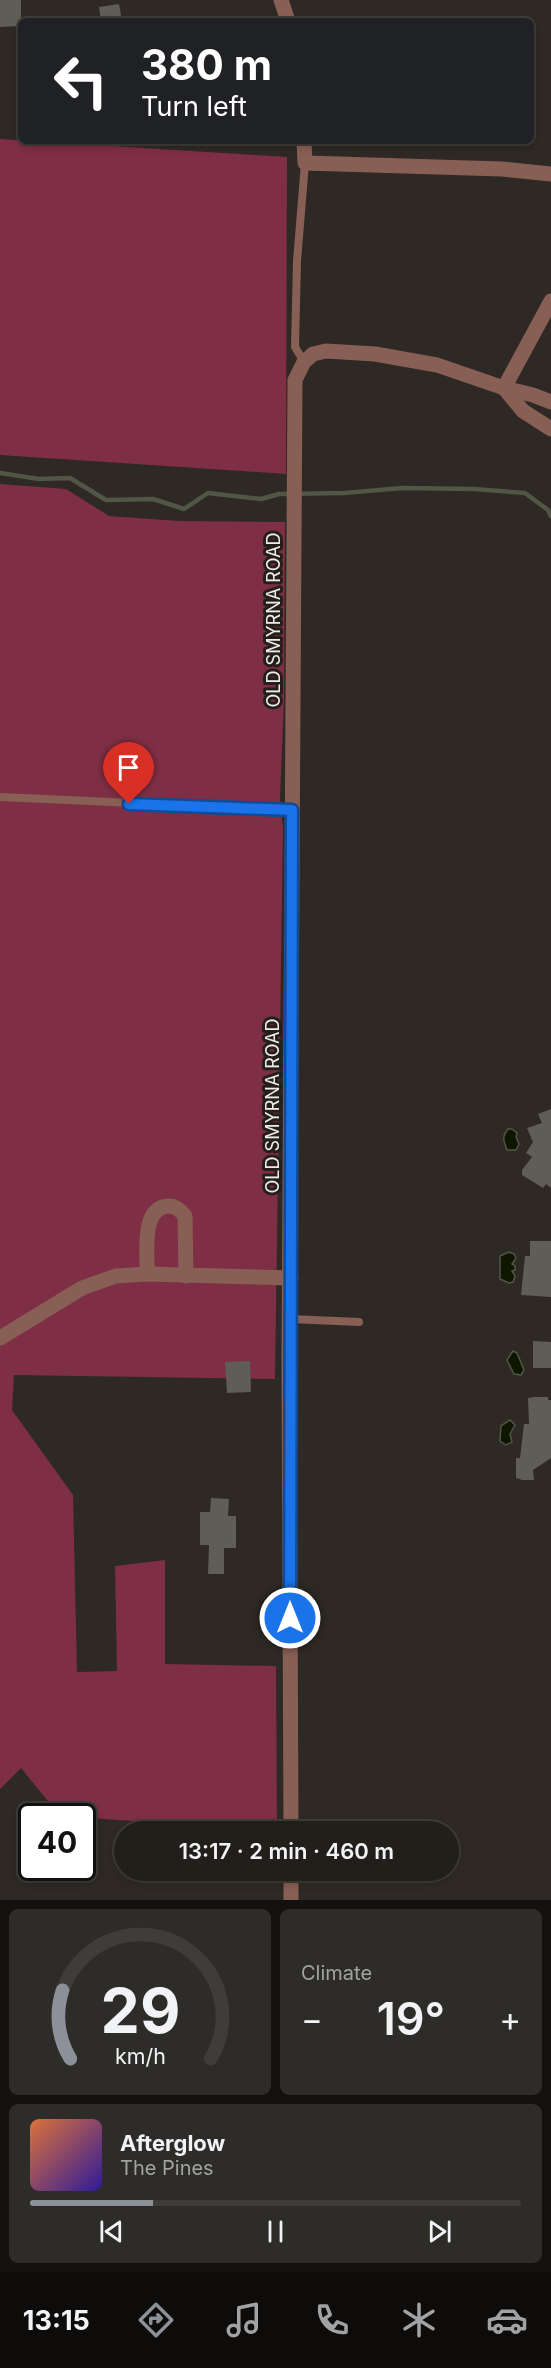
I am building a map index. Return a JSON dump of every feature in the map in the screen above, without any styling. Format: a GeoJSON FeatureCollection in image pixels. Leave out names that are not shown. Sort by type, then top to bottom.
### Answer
{"type":"FeatureCollection","features":[{"type":"Feature","properties":{"kind":"street"},"geometry":{"type":"LineString","coordinates":[[281,0],[287,18]]}},
{"type":"Feature","properties":{"kind":"street"},"geometry":{"type":"LineString","coordinates":[[304,144],[305,164],[502,169],[551,174]]}},
{"type":"Feature","properties":{"kind":"street"},"geometry":{"type":"LineString","coordinates":[[504,388],[551,302]]}},
{"type":"Feature","properties":{"kind":"street"},"geometry":{"type":"LineString","coordinates":[[304,362],[313,354],[326,351],[398,357],[437,365],[551,402]]}},
{"type":"Feature","properties":{"kind":"street","name":"OLD SMYRNA ROAD"},"geometry":{"type":"LineString","coordinates":[[291,1821],[290,1319],[295,380],[304,362]]}},
{"type":"Feature","properties":{"kind":"street"},"geometry":{"type":"LineString","coordinates":[[504,388],[523,411],[551,429]]}},
{"type":"Feature","properties":{"kind":"street"},"geometry":{"type":"LineString","coordinates":[[147,1274],[149,1221],[156,1211],[170,1206],[180,1210],[186,1221],[186,1276]]}},
{"type":"Feature","properties":{"kind":"street"},"geometry":{"type":"LineString","coordinates":[[0,1338],[93,1283],[116,1276],[147,1274],[291,1278]]}},
{"type":"Feature","properties":{"kind":"street"},"geometry":{"type":"LineString","coordinates":[[291,1881],[291,1900]]}},
{"type":"Feature","properties":{"kind":"lane"},"geometry":{"type":"LineString","coordinates":[[304,362],[295,347],[297,261],[305,164]]}},
{"type":"Feature","properties":{"kind":"lane"},"geometry":{"type":"LineString","coordinates":[[0,797],[292,810]]}},
{"type":"Feature","properties":{"kind":"lane"},"geometry":{"type":"LineString","coordinates":[[290,1319],[360,1322]]}},
{"type":"Feature","properties":{"kind":"shaded area"},"geometry":{"type":"Polygon","coordinates":[[[0,139],[18,140],[18,144],[80,144],[287,157],[286,474],[0,455],[0,139]]]}},
{"type":"Feature","properties":{"kind":"shaded area"},"geometry":{"type":"Polygon","coordinates":[[[0,484],[66,489],[109,516],[179,521],[285,522],[275,1379],[14,1375],[12,1410],[73,1495],[77,1672],[117,1671],[115,1566],[165,1560],[165,1664],[276,1666],[277,1821],[132,1821],[96,1818],[96,1803],[49,1803],[21,1768],[0,1789],[0,484]]]}},
{"type":"Feature","properties":{"kind":"shaded area"},"geometry":{"type":"Polygon","coordinates":[[[508,1129],[517,1133],[519,1144],[516,1150],[507,1150],[504,1137],[508,1129]]]}},
{"type":"Feature","properties":{"kind":"shaded area"},"geometry":{"type":"Polygon","coordinates":[[[509,1252],[516,1258],[512,1264],[515,1266],[515,1270],[512,1271],[515,1276],[513,1282],[509,1283],[500,1279],[500,1256],[509,1252]]]}},
{"type":"Feature","properties":{"kind":"shaded area"},"geometry":{"type":"Polygon","coordinates":[[[513,1351],[517,1353],[524,1370],[521,1375],[514,1374],[507,1360],[513,1351]]]}},
{"type":"Feature","properties":{"kind":"shaded area"},"geometry":{"type":"Polygon","coordinates":[[[510,1420],[515,1425],[510,1434],[512,1442],[506,1445],[500,1441],[501,1426],[510,1420]]]}},
{"type":"Feature","properties":{"kind":"building"},"geometry":{"type":"Polygon","coordinates":[[[0,0],[21,0],[21,18],[18,18],[18,26],[0,27],[0,0]]]}},
{"type":"Feature","properties":{"kind":"building"},"geometry":{"type":"Polygon","coordinates":[[[119,4],[121,18],[101,18],[99,7],[119,4]]]}},
{"type":"Feature","properties":{"kind":"building"},"geometry":{"type":"Polygon","coordinates":[[[551,1109],[551,1188],[546,1184],[543,1188],[522,1175],[522,1170],[532,1157],[526,1153],[533,1142],[527,1128],[542,1123],[538,1114],[551,1109]]]}},
{"type":"Feature","properties":{"kind":"building"},"geometry":{"type":"Polygon","coordinates":[[[530,1241],[551,1241],[551,1297],[521,1295],[525,1256],[530,1256],[530,1241]]]}},
{"type":"Feature","properties":{"kind":"building"},"geometry":{"type":"Polygon","coordinates":[[[533,1341],[551,1342],[551,1368],[533,1368],[533,1341]]]}},
{"type":"Feature","properties":{"kind":"building"},"geometry":{"type":"Polygon","coordinates":[[[250,1361],[251,1392],[227,1393],[225,1362],[250,1361]]]}},
{"type":"Feature","properties":{"kind":"building"},"geometry":{"type":"Polygon","coordinates":[[[548,1397],[548,1400],[551,1400],[551,1458],[533,1470],[534,1480],[522,1480],[516,1478],[516,1458],[520,1458],[524,1424],[529,1424],[528,1398],[548,1397]]]}},
{"type":"Feature","properties":{"kind":"building"},"geometry":{"type":"Polygon","coordinates":[[[211,1498],[229,1499],[228,1516],[236,1516],[236,1548],[224,1548],[224,1574],[208,1574],[209,1545],[200,1545],[200,1512],[210,1512],[211,1498]]]}},
{"type":"Feature","properties":{"kind":"waterway"},"geometry":{"type":"LineString","coordinates":[[0,473],[39,479],[70,478],[106,500],[153,499],[184,509],[208,493],[261,499],[279,494],[345,493],[402,488],[474,489],[525,493],[548,510],[551,516]]}},
{"type":"Feature","properties":{"kind":"route"},"geometry":{"type":"LineString","coordinates":[[129,804],[292,810],[290,1618]]}}]}
